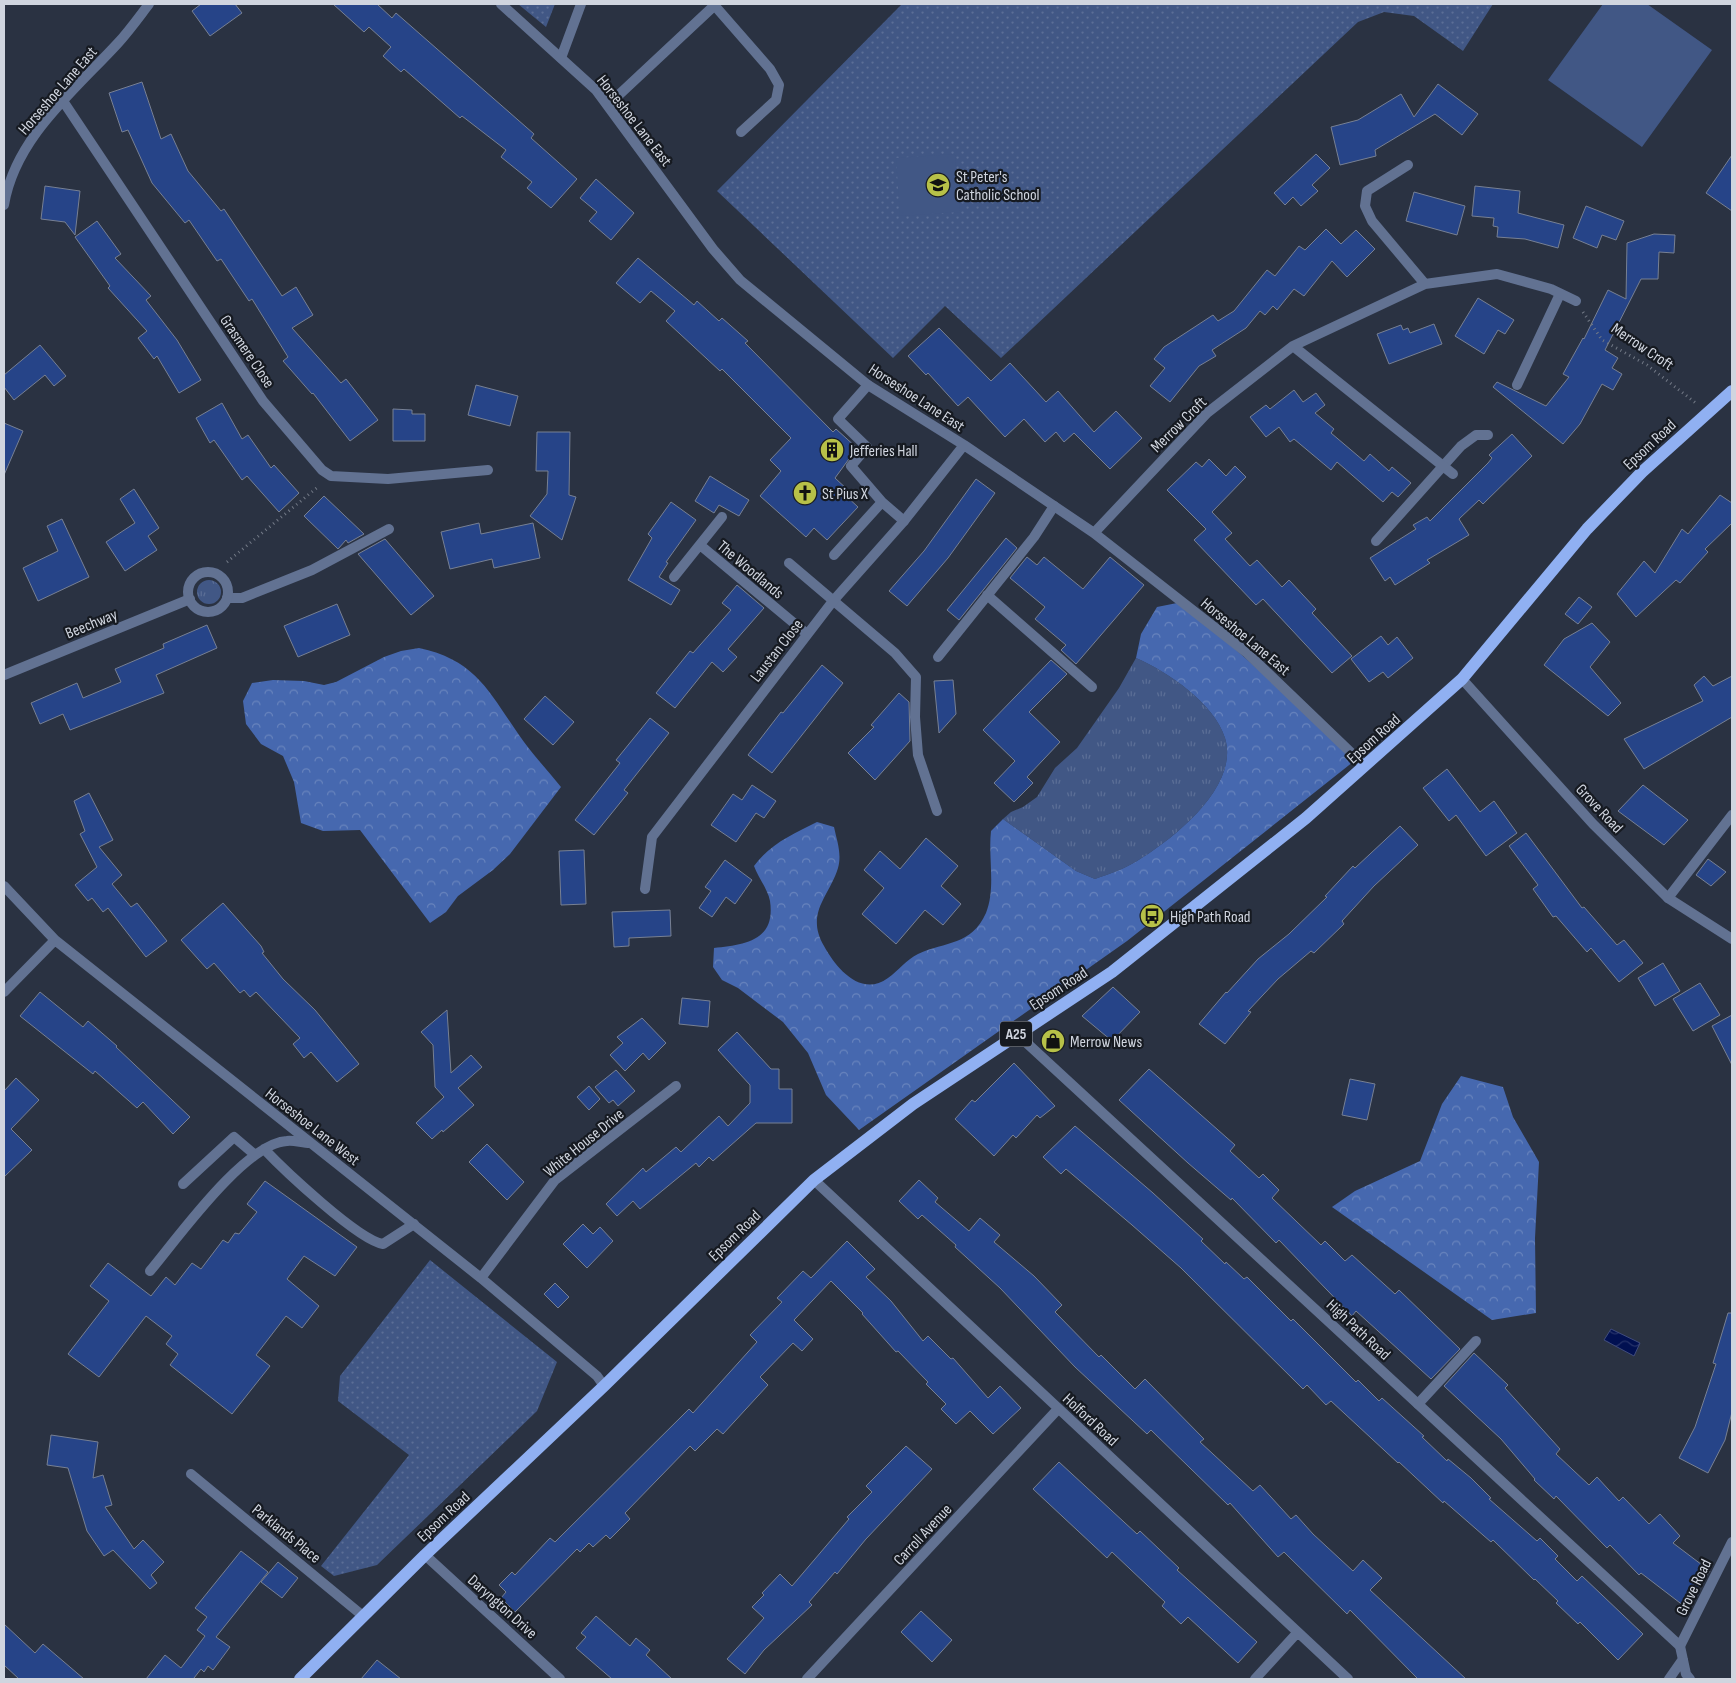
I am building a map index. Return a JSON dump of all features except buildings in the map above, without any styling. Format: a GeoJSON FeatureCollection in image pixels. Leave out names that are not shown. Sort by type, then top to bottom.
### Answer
{"type":"FeatureCollection","features":[{"type":"Feature","properties":{"kind":"main road","name":"Epsom Road"},"geometry":{"type":"LineString","coordinates":[[300,1679],[425,1555],[604,1386],[814,1180],[913,1104],[1112,972],[1306,818],[1462,679],[1587,529],[1642,472],[1706,413],[1732,392]]}},
{"type":"Feature","properties":{"kind":"street","name":"Horseshoe Lane East"},"geometry":{"type":"LineString","coordinates":[[4,205],[16,166],[34,136],[119,41],[139,8],[149,4]]}},
{"type":"Feature","properties":{"kind":"street","name":"Horseshoe Lane East"},"geometry":{"type":"LineString","coordinates":[[502,4],[596,90],[713,249],[740,280],[868,385],[964,445],[1094,533],[1246,652],[1365,766]]}},
{"type":"Feature","properties":{"kind":"street"},"geometry":{"type":"LineString","coordinates":[[561,58],[581,4]]}},
{"type":"Feature","properties":{"kind":"street"},"geometry":{"type":"LineString","coordinates":[[608,105],[715,5],[770,69],[779,85],[776,100],[740,132]]}},
{"type":"Feature","properties":{"kind":"street","name":"Grasmere Close"},"geometry":{"type":"LineString","coordinates":[[64,101],[263,401],[322,470],[332,476]]}},
{"type":"Feature","properties":{"kind":"street"},"geometry":{"type":"LineString","coordinates":[[1408,165],[1366,191],[1365,206],[1372,221],[1425,284]]}},
{"type":"Feature","properties":{"kind":"street","name":"Merrow Croft"},"geometry":{"type":"LineString","coordinates":[[1094,533],[1208,413],[1293,346],[1425,284],[1497,274],[1576,301]]}},
{"type":"Feature","properties":{"kind":"street"},"geometry":{"type":"LineString","coordinates":[[1517,386],[1560,294]]}},
{"type":"Feature","properties":{"kind":"street"},"geometry":{"type":"LineString","coordinates":[[1293,346],[1453,474]]}},
{"type":"Feature","properties":{"kind":"street"},"geometry":{"type":"LineString","coordinates":[[868,385],[838,419],[866,447],[851,466],[882,502],[904,521]]}},
{"type":"Feature","properties":{"kind":"street"},"geometry":{"type":"LineString","coordinates":[[1376,541],[1442,465],[1476,435],[1488,435]]}},
{"type":"Feature","properties":{"kind":"street","name":"Laustan Close"},"geometry":{"type":"LineString","coordinates":[[645,889],[652,837],[833,601],[904,521],[964,445]]}},
{"type":"Feature","properties":{"kind":"street"},"geometry":{"type":"LineString","coordinates":[[332,476],[388,479],[488,470]]}},
{"type":"Feature","properties":{"kind":"street"},"geometry":{"type":"LineString","coordinates":[[834,555],[882,502]]}},
{"type":"Feature","properties":{"kind":"street"},"geometry":{"type":"LineString","coordinates":[[938,657],[1034,537],[1054,506]]}},
{"type":"Feature","properties":{"kind":"street","name":"The Woodlands"},"geometry":{"type":"LineString","coordinates":[[674,577],[722,517]]}},
{"type":"Feature","properties":{"kind":"street"},"geometry":{"type":"LineString","coordinates":[[227,598],[242,598],[312,570],[389,529]]}},
{"type":"Feature","properties":{"kind":"street","name":"The Woodlands"},"geometry":{"type":"LineString","coordinates":[[700,545],[807,634]]}},
{"type":"Feature","properties":{"kind":"street"},"geometry":{"type":"LineString","coordinates":[[790,563],[895,653],[916,677],[915,717],[918,755],[938,812]]}},
{"type":"Feature","properties":{"kind":"street"},"geometry":{"type":"LineString","coordinates":[[206,572],[218,575],[224,580],[228,591],[227,598],[220,607],[210,612],[200,610],[190,599],[188,591],[192,580],[206,572]]}},
{"type":"Feature","properties":{"kind":"street"},"geometry":{"type":"LineString","coordinates":[[988,595],[1092,687]]}},
{"type":"Feature","properties":{"kind":"street","name":"Beechway"},"geometry":{"type":"LineString","coordinates":[[4,675],[190,599]]}},
{"type":"Feature","properties":{"kind":"street","name":"Grove Road"},"geometry":{"type":"LineString","coordinates":[[1462,679],[1594,824],[1668,898],[1732,939]]}},
{"type":"Feature","properties":{"kind":"street"},"geometry":{"type":"LineString","coordinates":[[1668,898],[1732,815]]}},
{"type":"Feature","properties":{"kind":"street","name":"Horseshoe Lane West"},"geometry":{"type":"LineString","coordinates":[[4,886],[54,940],[481,1278],[597,1376],[604,1386]]}},
{"type":"Feature","properties":{"kind":"street"},"geometry":{"type":"LineString","coordinates":[[4,992],[54,940]]}},
{"type":"Feature","properties":{"kind":"street","name":"High Path Road"},"geometry":{"type":"LineString","coordinates":[[1017,1034],[1680,1646]]}},
{"type":"Feature","properties":{"kind":"street","name":"White House Drive"},"geometry":{"type":"LineString","coordinates":[[481,1278],[555,1180],[676,1086]]}},
{"type":"Feature","properties":{"kind":"street"},"geometry":{"type":"LineString","coordinates":[[183,1184],[234,1136],[254,1154]]}},
{"type":"Feature","properties":{"kind":"street"},"geometry":{"type":"LineString","coordinates":[[150,1271],[209,1200],[254,1154],[286,1141],[310,1143]]}},
{"type":"Feature","properties":{"kind":"street"},"geometry":{"type":"LineString","coordinates":[[264,1149],[336,1213],[372,1241],[383,1244],[388,1242],[414,1224]]}},
{"type":"Feature","properties":{"kind":"street","name":"Holford Road"},"geometry":{"type":"LineString","coordinates":[[814,1180],[1348,1679]]}},
{"type":"Feature","properties":{"kind":"street"},"geometry":{"type":"LineString","coordinates":[[1418,1404],[1476,1341]]}},
{"type":"Feature","properties":{"kind":"street","name":"Carroll Avenue"},"geometry":{"type":"LineString","coordinates":[[807,1679],[1058,1409]]}},
{"type":"Feature","properties":{"kind":"street","name":"Parklands Place"},"geometry":{"type":"LineString","coordinates":[[191,1474],[363,1616]]}},
{"type":"Feature","properties":{"kind":"street","name":"Grove Road"},"geometry":{"type":"LineString","coordinates":[[1680,1646],[1732,1542]]}},
{"type":"Feature","properties":{"kind":"street","name":"Daryngton Drive"},"geometry":{"type":"LineString","coordinates":[[425,1555],[560,1679]]}},
{"type":"Feature","properties":{"kind":"street"},"geometry":{"type":"LineString","coordinates":[[1255,1679],[1297,1633]]}},
{"type":"Feature","properties":{"kind":"street"},"geometry":{"type":"LineString","coordinates":[[1680,1646],[1686,1674],[1690,1679]]}},
{"type":"Feature","properties":{"kind":"street"},"geometry":{"type":"LineString","coordinates":[[1669,1679],[1683,1659]]}},
{"type":"Feature","properties":{"kind":"path","name":"Merrow Croft"},"geometry":{"type":"LineString","coordinates":[[1576,301],[1602,340],[1647,365],[1706,413]]}},
{"type":"Feature","properties":{"kind":"path"},"geometry":{"type":"LineString","coordinates":[[227,562],[332,476]]}},
{"type":"Feature","properties":{"kind":"green space"},"geometry":{"type":"Polygon","coordinates":[[[518,4],[555,4],[546,27],[518,4]]]}},
{"type":"Feature","properties":{"kind":"green space","name":"St Peter's Catholic School"},"geometry":{"type":"Polygon","coordinates":[[[902,4],[1493,4],[1463,51],[1414,16],[1384,12],[1358,22],[1001,358],[945,306],[893,358],[717,191],[902,4]]]}},
{"type":"Feature","properties":{"kind":"green space"},"geometry":{"type":"Polygon","coordinates":[[[1603,4],[1647,4],[1712,50],[1642,147],[1548,80],[1603,4]]]}},
{"type":"Feature","properties":{"kind":"green space"},"geometry":{"type":"Polygon","coordinates":[[[955,154],[960,212],[900,216],[896,158],[955,154]]]}},
{"type":"Feature","properties":{"kind":"green space"},"geometry":{"type":"Polygon","coordinates":[[[209,580],[218,583],[221,592],[218,601],[209,604],[200,601],[197,592],[200,583],[209,580]]]}},
{"type":"Feature","properties":{"kind":"green space"},"geometry":{"type":"Polygon","coordinates":[[[1182,602],[1358,758],[1127,941],[859,1130],[826,1095],[808,1053],[783,1022],[738,988],[722,980],[713,967],[714,948],[736,945],[756,938],[763,933],[768,925],[771,914],[770,901],[754,866],[760,858],[775,846],[791,835],[817,822],[834,827],[839,848],[839,863],[820,906],[817,924],[819,934],[829,955],[842,971],[850,978],[868,985],[888,978],[918,954],[965,937],[980,924],[986,913],[991,894],[991,831],[1003,819],[1076,871],[1095,879],[1137,861],[1168,839],[1200,810],[1213,793],[1223,775],[1227,756],[1225,738],[1219,725],[1200,701],[1162,671],[1136,658],[1141,634],[1157,607],[1182,602]]]}},
{"type":"Feature","properties":{"kind":"green space"},"geometry":{"type":"Polygon","coordinates":[[[419,648],[440,654],[457,662],[482,683],[528,748],[561,787],[510,854],[493,870],[458,896],[446,912],[430,923],[360,830],[323,831],[301,823],[294,782],[283,756],[261,744],[246,724],[243,701],[252,683],[273,680],[304,681],[324,685],[336,682],[384,657],[401,651],[419,648]]]}},
{"type":"Feature","properties":{"kind":"green space"},"geometry":{"type":"Polygon","coordinates":[[[1136,658],[1162,671],[1200,701],[1219,725],[1225,738],[1227,756],[1223,775],[1213,793],[1185,825],[1137,861],[1095,879],[1076,871],[1003,819],[1011,812],[1023,807],[1037,797],[1055,768],[1077,748],[1119,688],[1136,658]]]}},
{"type":"Feature","properties":{"kind":"green space"},"geometry":{"type":"Polygon","coordinates":[[[1461,1076],[1503,1087],[1513,1117],[1539,1162],[1535,1238],[1536,1313],[1492,1320],[1332,1207],[1355,1191],[1420,1161],[1442,1104],[1461,1076]]]}},
{"type":"Feature","properties":{"kind":"green space"},"geometry":{"type":"Polygon","coordinates":[[[430,1260],[557,1362],[537,1411],[377,1565],[334,1576],[321,1566],[409,1455],[338,1401],[340,1376],[430,1260]]]}},
{"type":"Feature","properties":{"kind":"water"},"geometry":{"type":"Polygon","coordinates":[[[1611,1329],[1640,1343],[1634,1356],[1604,1340],[1611,1329]]]}},
{"type":"Feature","properties":{"kind":"place","name":"St Peter's Catholic School"},"geometry":{"type":"Point","coordinates":[938,185]}},
{"type":"Feature","properties":{"kind":"place","name":"Jefferies Hall"},"geometry":{"type":"Point","coordinates":[832,450]}},
{"type":"Feature","properties":{"kind":"place","name":"St Pius X"},"geometry":{"type":"Point","coordinates":[805,493]}},
{"type":"Feature","properties":{"kind":"place","name":"High Path Road"},"geometry":{"type":"Point","coordinates":[1152,916]}},
{"type":"Feature","properties":{"kind":"place","name":"Merrow News"},"geometry":{"type":"Point","coordinates":[1053,1041]}}]}
